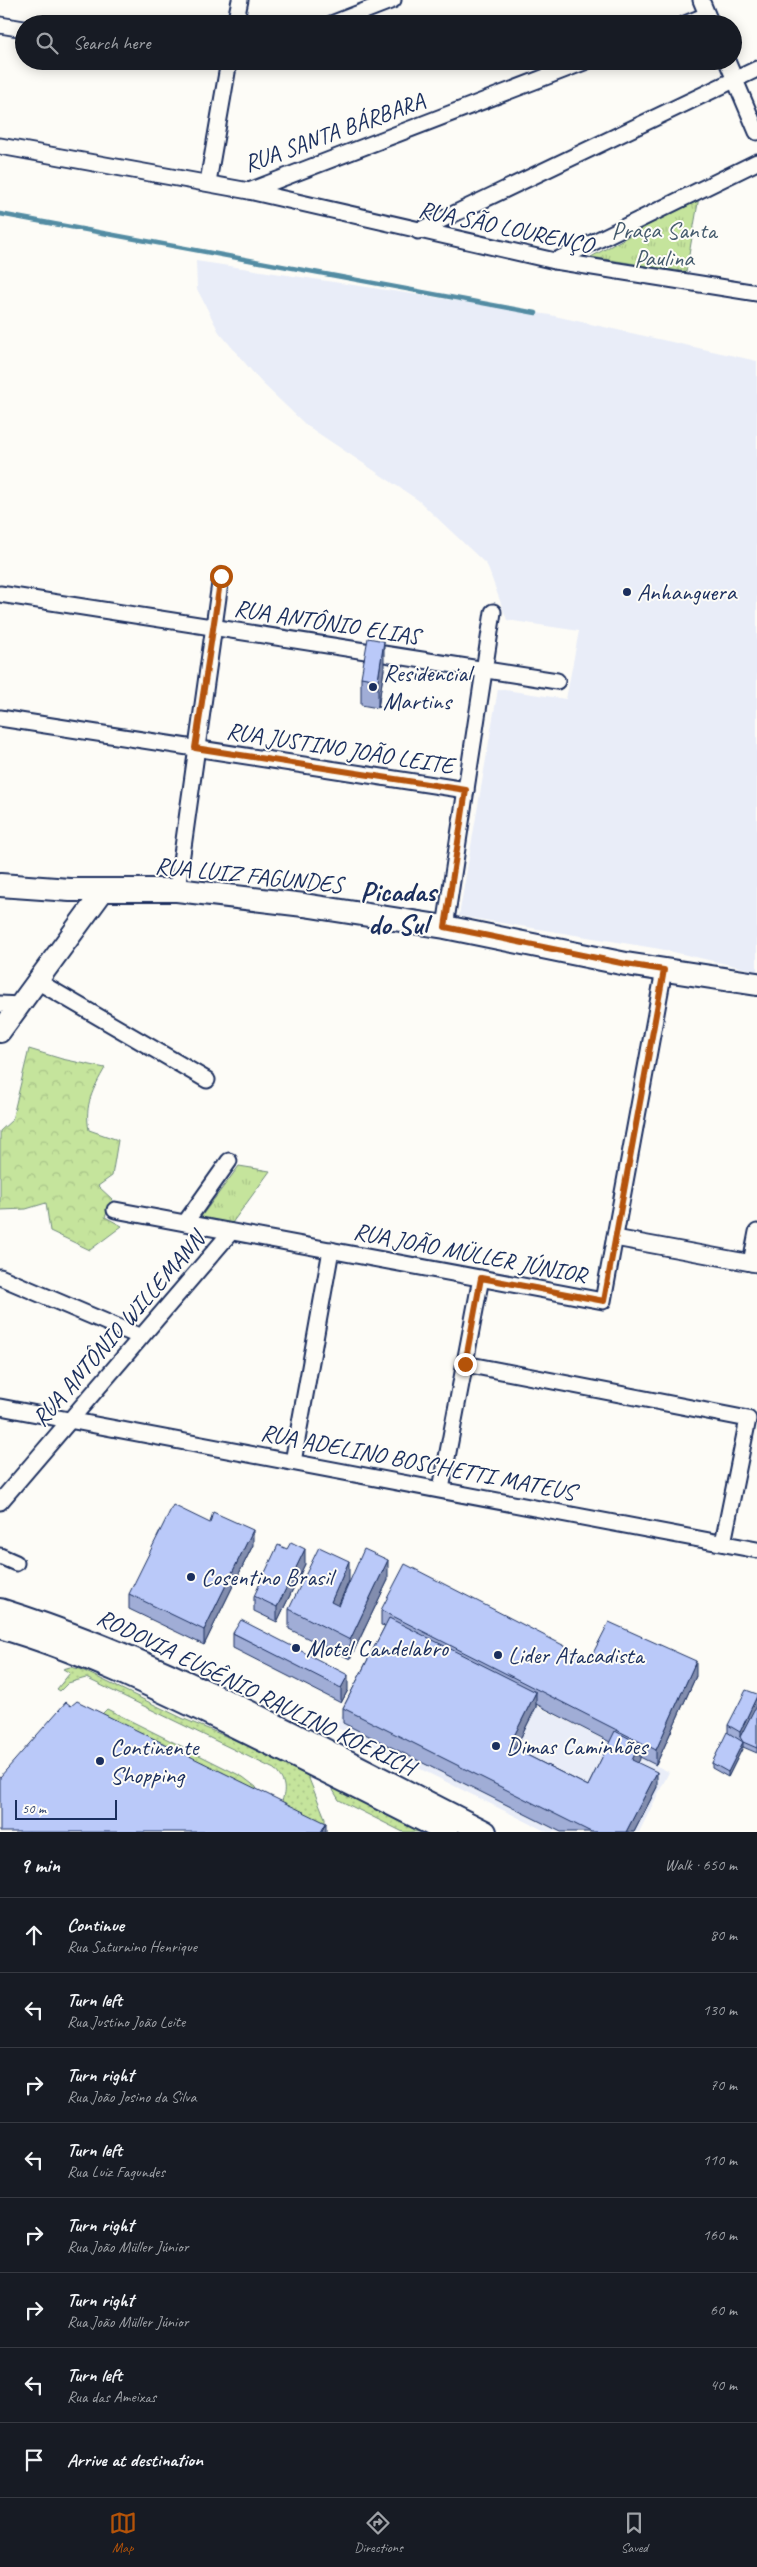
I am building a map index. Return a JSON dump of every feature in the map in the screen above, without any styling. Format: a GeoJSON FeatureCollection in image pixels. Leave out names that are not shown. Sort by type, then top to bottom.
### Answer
{"type":"FeatureCollection","features":[{"type":"Feature","properties":{"kind":"main road","name":"RUA LUIZ FAGUNDES"},"geometry":{"type":"LineString","coordinates":[[0,885],[104,890],[177,890],[304,905],[445,927],[617,962],[757,984]]}},
{"type":"Feature","properties":{"kind":"main road","name":"RODOVIA EUGÊNIO RAULINO KOERICH"},"geometry":{"type":"LineString","coordinates":[[0,1610],[82,1637],[140,1661],[278,1727],[485,1832]]}},
{"type":"Feature","properties":{"kind":"main road","name":"RODOVIA EUGÊNIO RAULINO KOERICH"},"geometry":{"type":"LineString","coordinates":[[0,1627],[76,1653],[125,1674],[447,1832]]}},
{"type":"Feature","properties":{"kind":"street"},"geometry":{"type":"LineString","coordinates":[[237,15],[240,0]]}},
{"type":"Feature","properties":{"kind":"street"},"geometry":{"type":"LineString","coordinates":[[354,15],[393,0]]}},
{"type":"Feature","properties":{"kind":"street"},"geometry":{"type":"LineString","coordinates":[[700,0],[707,15]]}},
{"type":"Feature","properties":{"kind":"street"},"geometry":{"type":"LineString","coordinates":[[0,25],[15,28]]}},
{"type":"Feature","properties":{"kind":"street"},"geometry":{"type":"LineString","coordinates":[[418,231],[757,69]]}},
{"type":"Feature","properties":{"kind":"street"},"geometry":{"type":"LineString","coordinates":[[208,182],[225,70]]}},
{"type":"Feature","properties":{"kind":"street","name":"RUA SANTA BÁRBARA"},"geometry":{"type":"LineString","coordinates":[[0,146],[208,182],[249,191],[564,70]]}},
{"type":"Feature","properties":{"kind":"street"},"geometry":{"type":"LineString","coordinates":[[730,70],[757,132]]}},
{"type":"Feature","properties":{"kind":"street"},"geometry":{"type":"LineString","coordinates":[[555,261],[757,162]]}},
{"type":"Feature","properties":{"kind":"street","name":"RUA SÃO LOURENÇO"},"geometry":{"type":"LineString","coordinates":[[249,191],[555,261],[757,293]]}},
{"type":"Feature","properties":{"kind":"street"},"geometry":{"type":"LineString","coordinates":[[177,890],[195,748],[221,576]]}},
{"type":"Feature","properties":{"kind":"street","name":"RUA ANTÔNIO ELIAS"},"geometry":{"type":"LineString","coordinates":[[0,594],[557,681]]}},
{"type":"Feature","properties":{"kind":"street"},"geometry":{"type":"LineString","coordinates":[[445,927],[493,612]]}},
{"type":"Feature","properties":{"kind":"street","name":"RUA JUSTINO JOÃO LEITE"},"geometry":{"type":"LineString","coordinates":[[0,718],[466,790]]}},
{"type":"Feature","properties":{"kind":"street"},"geometry":{"type":"LineString","coordinates":[[0,1032],[10,1004],[37,981],[104,890]]}},
{"type":"Feature","properties":{"kind":"street","name":"RUA JOÃO MÜLLER JÚNIOR"},"geometry":{"type":"LineString","coordinates":[[115,1210],[604,1301],[664,970]]}},
{"type":"Feature","properties":{"kind":"street"},"geometry":{"type":"LineString","coordinates":[[37,981],[207,1080]]}},
{"type":"Feature","properties":{"kind":"street"},"geometry":{"type":"LineString","coordinates":[[186,1223],[229,1160]]}},
{"type":"Feature","properties":{"kind":"street","name":"RUA ANTÔNIO WILLEMANN"},"geometry":{"type":"LineString","coordinates":[[0,1502],[231,1232]]}},
{"type":"Feature","properties":{"kind":"street"},"geometry":{"type":"LineString","coordinates":[[615,1238],[754,1264],[757,1232]]}},
{"type":"Feature","properties":{"kind":"street"},"geometry":{"type":"LineString","coordinates":[[293,1462],[330,1250]]}},
{"type":"Feature","properties":{"kind":"street"},"geometry":{"type":"LineString","coordinates":[[0,1277],[141,1337]]}},
{"type":"Feature","properties":{"kind":"street"},"geometry":{"type":"LineString","coordinates":[[441,1489],[481,1278]]}},
{"type":"Feature","properties":{"kind":"street"},"geometry":{"type":"LineString","coordinates":[[465,1364],[748,1419],[723,1543]]}},
{"type":"Feature","properties":{"kind":"street","name":"RUA ADELINO BOSCHETTI MATEUS"},"geometry":{"type":"LineString","coordinates":[[0,1407],[757,1550]]}},
{"type":"Feature","properties":{"kind":"street"},"geometry":{"type":"LineString","coordinates":[[0,1556],[16,1563]]}},
{"type":"Feature","properties":{"kind":"shaded area","name":"Anhanguera"},"geometry":{"type":"Polygon","coordinates":[[[196,261],[550,315],[757,361],[757,971],[660,949],[459,916],[498,689],[566,699],[579,631],[507,620],[487,565],[418,500],[306,425],[261,382],[219,332],[197,289],[196,261]]]}},
{"type":"Feature","properties":{"kind":"shaded area","name":"Dimas Caminhões"},"geometry":{"type":"Polygon","coordinates":[[[384,1630],[669,1772],[639,1832],[547,1832],[336,1727],[384,1630]]]}},
{"type":"Feature","properties":{"kind":"green space","name":"Praça Santa Paulina"},"geometry":{"type":"Polygon","coordinates":[[[699,197],[686,272],[591,257],[699,197]]]}},
{"type":"Feature","properties":{"kind":"green space"},"geometry":{"type":"Polygon","coordinates":[[[29,1049],[62,1059],[105,1068],[91,1098],[88,1121],[89,1130],[118,1140],[112,1176],[98,1186],[113,1200],[105,1217],[122,1226],[90,1250],[50,1231],[46,1203],[26,1209],[0,1210],[0,1131],[12,1120],[29,1049]]]}},
{"type":"Feature","properties":{"kind":"green space"},"geometry":{"type":"Polygon","coordinates":[[[239,1166],[270,1171],[232,1223],[200,1218],[239,1166]]]}},
{"type":"Feature","properties":{"kind":"green space"},"geometry":{"type":"Polygon","coordinates":[[[70,1667],[80,1669],[184,1719],[305,1769],[325,1818],[325,1825],[281,1804],[284,1785],[281,1777],[274,1769],[86,1678],[68,1683],[60,1691],[57,1689],[70,1673],[63,1669],[70,1667]]]}},
{"type":"Feature","properties":{"kind":"green space"},"geometry":{"type":"Polygon","coordinates":[[[107,1709],[243,1777],[256,1787],[258,1794],[99,1717],[107,1709]]]}},
{"type":"Feature","properties":{"kind":"green space"},"geometry":{"type":"Polygon","coordinates":[[[335,1786],[432,1832],[403,1832],[339,1800],[333,1790],[335,1786]]]}},
{"type":"Feature","properties":{"kind":"building"},"geometry":{"type":"Polygon","coordinates":[[[368,638],[384,641],[378,680],[361,677],[368,638]]]}},
{"type":"Feature","properties":{"kind":"building","name":"Cosentino Brasil"},"geometry":{"type":"Polygon","coordinates":[[[173,1505],[210,1523],[213,1512],[253,1530],[204,1630],[129,1594],[173,1505]]]}},
{"type":"Feature","properties":{"kind":"building"},"geometry":{"type":"Polygon","coordinates":[[[291,1542],[305,1549],[277,1607],[254,1596],[278,1545],[287,1549],[291,1542]]]}},
{"type":"Feature","properties":{"kind":"building"},"geometry":{"type":"Polygon","coordinates":[[[319,1547],[349,1561],[331,1602],[339,1606],[364,1549],[388,1560],[350,1640],[289,1609],[319,1547]]]}},
{"type":"Feature","properties":{"kind":"building","name":"Lider Atacadista"},"geometry":{"type":"Polygon","coordinates":[[[405,1564],[590,1659],[609,1622],[696,1661],[656,1750],[381,1610],[405,1564]]]}},
{"type":"Feature","properties":{"kind":"building","name":"Dimas Caminhões"},"geometry":{"type":"Polygon","coordinates":[[[389,1618],[536,1692],[509,1746],[588,1786],[615,1731],[640,1744],[632,1760],[657,1772],[626,1832],[591,1832],[343,1708],[389,1618]]]}},
{"type":"Feature","properties":{"kind":"building"},"geometry":{"type":"Polygon","coordinates":[[[241,1620],[348,1675],[341,1688],[233,1633],[241,1620]]]}},
{"type":"Feature","properties":{"kind":"building"},"geometry":{"type":"Polygon","coordinates":[[[746,1690],[757,1694],[757,1696],[740,1732],[728,1725],[746,1690]]]}},
{"type":"Feature","properties":{"kind":"building","name":"Continente Shopping"},"geometry":{"type":"Polygon","coordinates":[[[77,1701],[326,1823],[321,1832],[0,1832],[0,1777],[66,1702],[71,1706],[77,1701]]]}},
{"type":"Feature","properties":{"kind":"building"},"geometry":{"type":"Polygon","coordinates":[[[757,1704],[757,1748],[743,1742],[740,1737],[757,1704]]]}},
{"type":"Feature","properties":{"kind":"building"},"geometry":{"type":"Polygon","coordinates":[[[727,1732],[743,1742],[728,1772],[712,1763],[727,1732]]]}},
{"type":"Feature","properties":{"kind":"waterway"},"geometry":{"type":"LineString","coordinates":[[0,214],[536,313]]}},
{"type":"Feature","properties":{"kind":"place","name":"Anhanguera"},"geometry":{"type":"Point","coordinates":[627,592]}},
{"type":"Feature","properties":{"kind":"place","name":"Residencial Martins"},"geometry":{"type":"Point","coordinates":[373,687]}},
{"type":"Feature","properties":{"kind":"place","name":"Cosentino Brasil"},"geometry":{"type":"Point","coordinates":[191,1577]}},
{"type":"Feature","properties":{"kind":"place","name":"Motel Candelabro"},"geometry":{"type":"Point","coordinates":[296,1648]}},
{"type":"Feature","properties":{"kind":"place","name":"Lider Atacadista"},"geometry":{"type":"Point","coordinates":[498,1655]}},
{"type":"Feature","properties":{"kind":"place","name":"Dimas Caminhões"},"geometry":{"type":"Point","coordinates":[496,1746]}},
{"type":"Feature","properties":{"kind":"place","name":"Continente Shopping"},"geometry":{"type":"Point","coordinates":[100,1761]}},
{"type":"Feature","properties":{"kind":"district","name":"Picadas do Sul"},"geometry":{"type":"Point","coordinates":[398,908]}},
{"type":"Feature","properties":{"kind":"route"},"geometry":{"type":"LineString","coordinates":[[221,576],[195,748],[466,790],[445,927],[664,970],[604,1301],[481,1278],[465,1364]]}}]}
